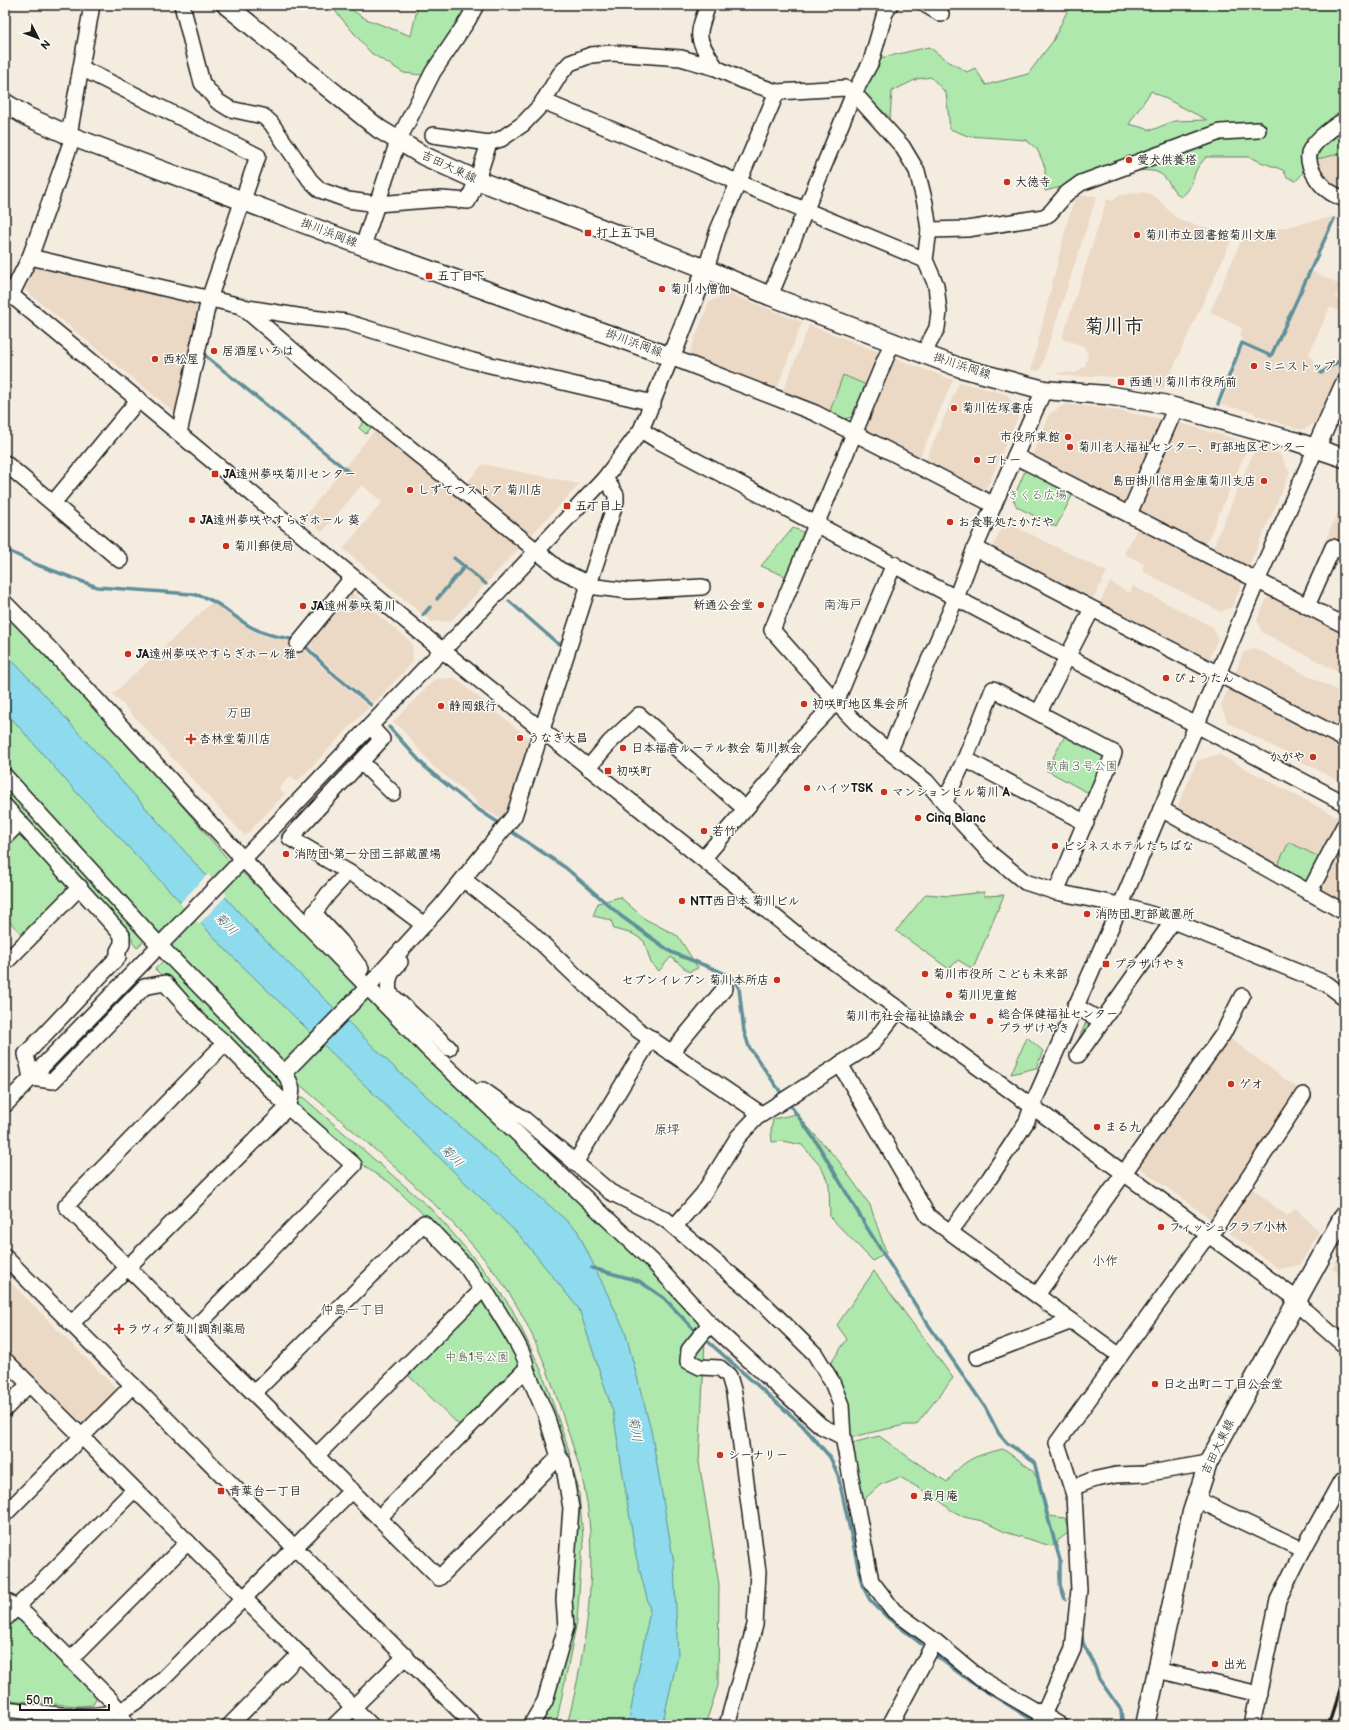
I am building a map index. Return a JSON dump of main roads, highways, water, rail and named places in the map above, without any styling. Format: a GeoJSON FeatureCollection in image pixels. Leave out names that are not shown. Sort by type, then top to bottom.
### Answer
{"type":"FeatureCollection","features":[{"type":"Feature","properties":{"kind":"main road","name":"吉田大東線"},"geometry":{"type":"LineString","coordinates":[[226,5],[357,112],[398,141],[431,159],[477,180],[706,269]]}},
{"type":"Feature","properties":{"kind":"main road","name":"掛川浜岡線"},"geometry":{"type":"LineString","coordinates":[[5,102],[28,117],[71,136],[363,246],[671,357],[706,269],[770,296],[961,368],[1044,390],[1106,395],[1164,404],[1316,448]]}},
{"type":"Feature","properties":{"kind":"main road"},"geometry":{"type":"LineString","coordinates":[[1344,384],[1316,448],[1344,458]]}},
{"type":"Feature","properties":{"kind":"main road","name":"吉田大東線"},"geometry":{"type":"LineString","coordinates":[[1145,1725],[1192,1512],[1208,1463],[1344,1215]]}},
{"type":"Feature","properties":{"kind":"water","name":"菊川"},"geometry":{"type":"Polygon","coordinates":[[[5,653],[44,694],[254,929],[397,1070],[577,1230],[625,1331],[651,1430],[674,1563],[678,1656],[662,1725],[628,1725],[650,1610],[636,1556],[613,1412],[579,1309],[520,1236],[228,952],[77,793],[5,711],[5,653]]]}},
{"type":"Feature","properties":{"kind":"waterway"},"geometry":{"type":"LineString","coordinates":[[1218,404],[1242,343],[1271,356],[1334,219]]}},
{"type":"Feature","properties":{"kind":"waterway"},"geometry":{"type":"LineString","coordinates":[[202,353],[350,473]]}},
{"type":"Feature","properties":{"kind":"waterway"},"geometry":{"type":"LineString","coordinates":[[1321,373],[1344,358]]}},
{"type":"Feature","properties":{"kind":"waterway"},"geometry":{"type":"LineString","coordinates":[[5,549],[35,564],[97,587],[191,594],[200,596],[222,607],[256,630],[296,640]]}},
{"type":"Feature","properties":{"kind":"waterway"},"geometry":{"type":"LineString","coordinates":[[454,558],[486,584]]}},
{"type":"Feature","properties":{"kind":"waterway"},"geometry":{"type":"LineString","coordinates":[[437,599],[465,566]]}},
{"type":"Feature","properties":{"kind":"waterway"},"geometry":{"type":"LineString","coordinates":[[509,601],[557,643],[565,646]]}},
{"type":"Feature","properties":{"kind":"waterway"},"geometry":{"type":"LineString","coordinates":[[423,615],[430,607]]}},
{"type":"Feature","properties":{"kind":"waterway"},"geometry":{"type":"LineString","coordinates":[[303,644],[330,671],[371,705]]}},
{"type":"Feature","properties":{"kind":"waterway"},"geometry":{"type":"LineString","coordinates":[[389,727],[426,768],[473,806],[502,825]]}},
{"type":"Feature","properties":{"kind":"waterway"},"geometry":{"type":"LineString","coordinates":[[509,830],[566,868],[621,916],[671,952],[732,977],[739,988],[744,1031],[749,1047],[784,1097]]}},
{"type":"Feature","properties":{"kind":"waterway"},"geometry":{"type":"LineString","coordinates":[[788,1102],[817,1143],[866,1226],[923,1317],[985,1407],[999,1434],[1007,1443],[1034,1461],[1060,1560],[1060,1585],[1065,1599]]}},
{"type":"Feature","properties":{"kind":"waterway"},"geometry":{"type":"LineString","coordinates":[[592,1268],[639,1281],[664,1298],[697,1333]]}},
{"type":"Feature","properties":{"kind":"waterway"},"geometry":{"type":"LineString","coordinates":[[704,1338],[802,1425],[830,1457],[838,1475],[862,1585],[870,1600],[888,1618],[921,1644]]}},
{"type":"Feature","properties":{"kind":"waterway"},"geometry":{"type":"LineString","coordinates":[[1082,1636],[1083,1643],[1095,1667],[1099,1679],[1121,1710],[1122,1720],[1120,1725]]}},
{"type":"Feature","properties":{"kind":"waterway"},"geometry":{"type":"LineString","coordinates":[[938,1657],[971,1682],[1036,1722]]}},
{"type":"Feature","properties":{"kind":"railway"},"geometry":{"type":"LineString","coordinates":[[1328,1725],[1344,1675]]}},
{"type":"Feature","properties":{"kind":"place","name":"愛犬供養塔"},"geometry":{"type":"Point","coordinates":[1129,160]}},
{"type":"Feature","properties":{"kind":"place","name":"大徳寺"},"geometry":{"type":"Point","coordinates":[1007,182]}},
{"type":"Feature","properties":{"kind":"place","name":"打上五丁目"},"geometry":{"type":"Point","coordinates":[588,233]}},
{"type":"Feature","properties":{"kind":"place","name":"菊川市立図書館菊川文庫"},"geometry":{"type":"Point","coordinates":[1137,235]}},
{"type":"Feature","properties":{"kind":"place","name":"五丁目下"},"geometry":{"type":"Point","coordinates":[429,276]}},
{"type":"Feature","properties":{"kind":"place","name":"菊川小僧伽"},"geometry":{"type":"Point","coordinates":[662,289]}},
{"type":"Feature","properties":{"kind":"place","name":"居酒屋いろは"},"geometry":{"type":"Point","coordinates":[214,351]}},
{"type":"Feature","properties":{"kind":"place","name":"西松屋"},"geometry":{"type":"Point","coordinates":[155,359]}},
{"type":"Feature","properties":{"kind":"place","name":"ミニストップ"},"geometry":{"type":"Point","coordinates":[1254,366]}},
{"type":"Feature","properties":{"kind":"place","name":"西通り菊川市役所前"},"geometry":{"type":"Point","coordinates":[1121,382]}},
{"type":"Feature","properties":{"kind":"place","name":"菊川佐塚書店"},"geometry":{"type":"Point","coordinates":[954,408]}},
{"type":"Feature","properties":{"kind":"place","name":"市役所東館"},"geometry":{"type":"Point","coordinates":[1068,437]}},
{"type":"Feature","properties":{"kind":"place","name":"菊川老人福祉センター、町部地区センター"},"geometry":{"type":"Point","coordinates":[1070,447]}},
{"type":"Feature","properties":{"kind":"place","name":"ゴトー"},"geometry":{"type":"Point","coordinates":[977,460]}},
{"type":"Feature","properties":{"kind":"place","name":"JA遠州夢咲菊川センター"},"geometry":{"type":"Point","coordinates":[215,474]}},
{"type":"Feature","properties":{"kind":"place","name":"島田掛川信用金庫菊川支店"},"geometry":{"type":"Point","coordinates":[1264,481]}},
{"type":"Feature","properties":{"kind":"place","name":"しずてつストア 菊川店"},"geometry":{"type":"Point","coordinates":[410,490]}},
{"type":"Feature","properties":{"kind":"place","name":"五丁目上"},"geometry":{"type":"Point","coordinates":[567,506]}},
{"type":"Feature","properties":{"kind":"place","name":"JA遠州夢咲やすらぎホール 葵"},"geometry":{"type":"Point","coordinates":[192,520]}},
{"type":"Feature","properties":{"kind":"place","name":"お食事処たかだや"},"geometry":{"type":"Point","coordinates":[950,522]}},
{"type":"Feature","properties":{"kind":"place","name":"菊川郵便局"},"geometry":{"type":"Point","coordinates":[226,546]}},
{"type":"Feature","properties":{"kind":"place","name":"新通公会堂"},"geometry":{"type":"Point","coordinates":[761,605]}},
{"type":"Feature","properties":{"kind":"place","name":"JA遠州夢咲菊川"},"geometry":{"type":"Point","coordinates":[303,606]}},
{"type":"Feature","properties":{"kind":"place","name":"JA遠州夢咲やすらぎホール 雅"},"geometry":{"type":"Point","coordinates":[128,654]}},
{"type":"Feature","properties":{"kind":"place","name":"ぴょうたん"},"geometry":{"type":"Point","coordinates":[1166,678]}},
{"type":"Feature","properties":{"kind":"place","name":"初咲町地区集会所"},"geometry":{"type":"Point","coordinates":[804,704]}},
{"type":"Feature","properties":{"kind":"place","name":"静岡銀行"},"geometry":{"type":"Point","coordinates":[441,706]}},
{"type":"Feature","properties":{"kind":"place","name":"うなぎ大昌"},"geometry":{"type":"Point","coordinates":[520,738]}},
{"type":"Feature","properties":{"kind":"place","name":"杏林堂菊川店"},"geometry":{"type":"Point","coordinates":[191,739]}},
{"type":"Feature","properties":{"kind":"place","name":"日本福音ルーテル教会 菊川教会"},"geometry":{"type":"Point","coordinates":[623,748]}},
{"type":"Feature","properties":{"kind":"place","name":"かがや"},"geometry":{"type":"Point","coordinates":[1313,757]}},
{"type":"Feature","properties":{"kind":"place","name":"初咲町"},"geometry":{"type":"Point","coordinates":[608,771]}},
{"type":"Feature","properties":{"kind":"place","name":"ハイツTSK"},"geometry":{"type":"Point","coordinates":[807,788]}},
{"type":"Feature","properties":{"kind":"place","name":"マンションヒル菊川 A"},"geometry":{"type":"Point","coordinates":[884,792]}},
{"type":"Feature","properties":{"kind":"place","name":"Cinq Blanc"},"geometry":{"type":"Point","coordinates":[918,818]}},
{"type":"Feature","properties":{"kind":"place","name":"若竹"},"geometry":{"type":"Point","coordinates":[704,831]}},
{"type":"Feature","properties":{"kind":"place","name":"ビジネスホテルたちばな"},"geometry":{"type":"Point","coordinates":[1055,846]}},
{"type":"Feature","properties":{"kind":"place","name":"消防団 第一分団三部蔵置場"},"geometry":{"type":"Point","coordinates":[286,854]}},
{"type":"Feature","properties":{"kind":"place","name":"NTT西日本 菊川ビル"},"geometry":{"type":"Point","coordinates":[682,901]}},
{"type":"Feature","properties":{"kind":"place","name":"消防団 町部蔵置所"},"geometry":{"type":"Point","coordinates":[1087,914]}},
{"type":"Feature","properties":{"kind":"place","name":"プラザけやき"},"geometry":{"type":"Point","coordinates":[1106,964]}},
{"type":"Feature","properties":{"kind":"place","name":"菊川市役所 こども未来部"},"geometry":{"type":"Point","coordinates":[925,974]}},
{"type":"Feature","properties":{"kind":"place","name":"セブンイレブン 菊川本所店"},"geometry":{"type":"Point","coordinates":[777,980]}},
{"type":"Feature","properties":{"kind":"place","name":"菊川児童館"},"geometry":{"type":"Point","coordinates":[949,995]}},
{"type":"Feature","properties":{"kind":"place","name":"菊川市社会福祉協議会"},"geometry":{"type":"Point","coordinates":[973,1016]}},
{"type":"Feature","properties":{"kind":"place","name":"総合保健福祉センター プラザけやき"},"geometry":{"type":"Point","coordinates":[990,1021]}},
{"type":"Feature","properties":{"kind":"place","name":"ゲオ"},"geometry":{"type":"Point","coordinates":[1231,1084]}},
{"type":"Feature","properties":{"kind":"place","name":"まる九"},"geometry":{"type":"Point","coordinates":[1097,1127]}},
{"type":"Feature","properties":{"kind":"place","name":"フィッシュクラブ小林"},"geometry":{"type":"Point","coordinates":[1161,1227]}},
{"type":"Feature","properties":{"kind":"place","name":"ラヴィダ菊川調剤薬局"},"geometry":{"type":"Point","coordinates":[119,1329]}},
{"type":"Feature","properties":{"kind":"place","name":"日之出町二丁目公会堂"},"geometry":{"type":"Point","coordinates":[1155,1384]}},
{"type":"Feature","properties":{"kind":"place","name":"シーナリー"},"geometry":{"type":"Point","coordinates":[720,1455]}},
{"type":"Feature","properties":{"kind":"place","name":"青葉台一丁目"},"geometry":{"type":"Point","coordinates":[221,1491]}},
{"type":"Feature","properties":{"kind":"place","name":"真月庵"},"geometry":{"type":"Point","coordinates":[914,1496]}},
{"type":"Feature","properties":{"kind":"place","name":"出光"},"geometry":{"type":"Point","coordinates":[1215,1664]}},
{"type":"Feature","properties":{"kind":"district","name":"菊川市"},"geometry":{"type":"Point","coordinates":[1114,327]}},
{"type":"Feature","properties":{"kind":"district","name":"南海戸"},"geometry":{"type":"Point","coordinates":[843,605]}},
{"type":"Feature","properties":{"kind":"district","name":"万田"},"geometry":{"type":"Point","coordinates":[239,713]}},
{"type":"Feature","properties":{"kind":"district","name":"原坪"},"geometry":{"type":"Point","coordinates":[667,1130]}},
{"type":"Feature","properties":{"kind":"district","name":"小作"},"geometry":{"type":"Point","coordinates":[1105,1261]}},
{"type":"Feature","properties":{"kind":"district","name":"仲島一丁目"},"geometry":{"type":"Point","coordinates":[353,1310]}},
{"type":"Feature","properties":{"kind":"park label","name":"きくる広場"},"geometry":{"type":"Point","coordinates":[1037,495]}},
{"type":"Feature","properties":{"kind":"park label","name":"駅南３号公園"},"geometry":{"type":"Point","coordinates":[1082,766]}},
{"type":"Feature","properties":{"kind":"park label","name":"中島1号公園"},"geometry":{"type":"Point","coordinates":[477,1357]}}]}
